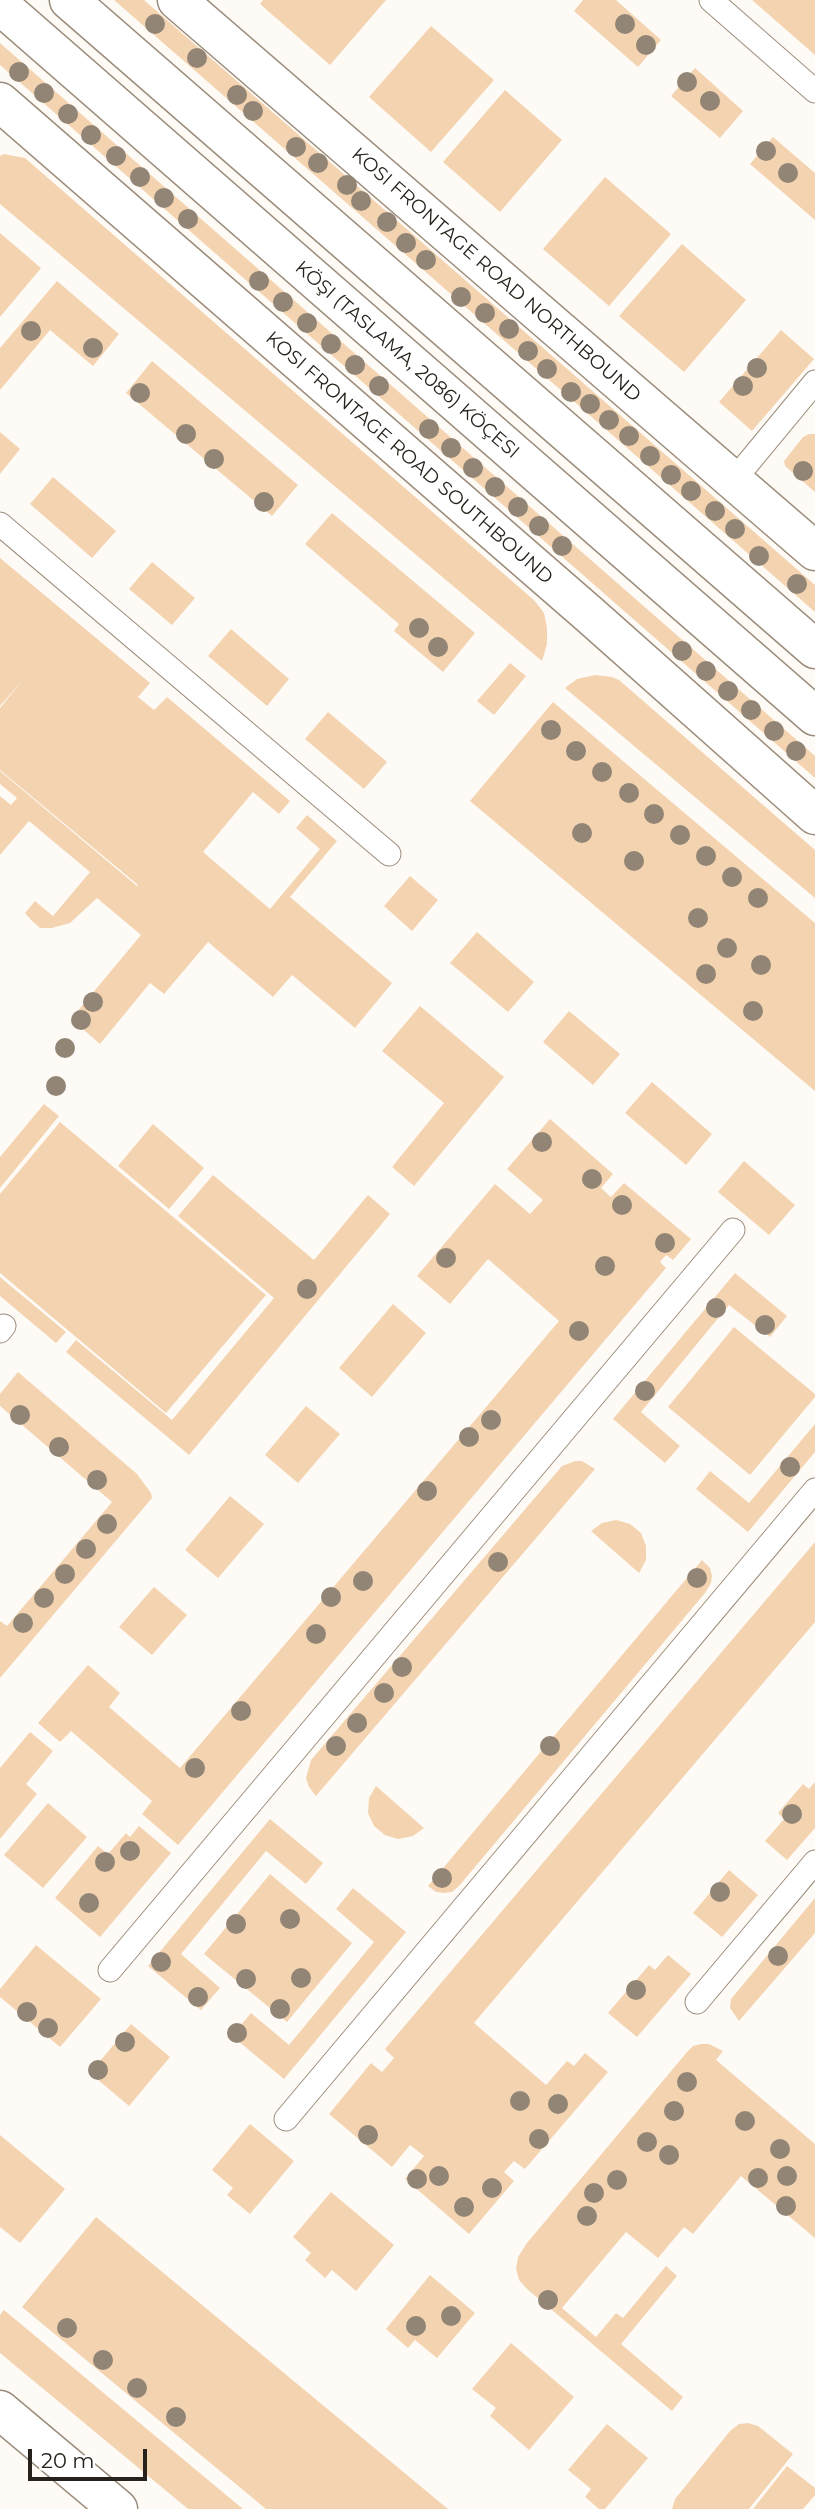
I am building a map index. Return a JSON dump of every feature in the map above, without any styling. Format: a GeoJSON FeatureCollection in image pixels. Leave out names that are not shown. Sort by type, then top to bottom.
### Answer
{"type":"FeatureCollection","features":[{"type":"Feature","properties":{"kind":"street"},"geometry":{"type":"LineString","coordinates":[[69,0],[815,649]]}},
{"type":"Feature","properties":{"kind":"street","name":"KOSI FRONTAGE ROAD NORTHBOUND"},"geometry":{"type":"LineString","coordinates":[[177,0],[815,551]]}},
{"type":"Feature","properties":{"kind":"street","name":"KÖŞI (TASLAMA, 2086) KÖÇESI"},"geometry":{"type":"LineString","coordinates":[[0,5],[815,716]]}},
{"type":"Feature","properties":{"kind":"street","name":"KOSI FRONTAGE ROAD SOUTHBOUND"},"geometry":{"type":"LineString","coordinates":[[0,102],[815,815]]}},
{"type":"Feature","properties":{"kind":"street"},"geometry":{"type":"LineString","coordinates":[[0,2410],[118,2509]]}},
{"type":"Feature","properties":{"kind":"lane"},"geometry":{"type":"LineString","coordinates":[[711,0],[815,92]]}},
{"type":"Feature","properties":{"kind":"lane"},"geometry":{"type":"LineString","coordinates":[[734,480],[815,382]]}},
{"type":"Feature","properties":{"kind":"lane"},"geometry":{"type":"LineString","coordinates":[[0,524],[389,854]]}},
{"type":"Feature","properties":{"kind":"lane"},"geometry":{"type":"LineString","coordinates":[[110,1970],[733,1230]]}},
{"type":"Feature","properties":{"kind":"lane"},"geometry":{"type":"LineString","coordinates":[[286,2119],[815,1490]]}},
{"type":"Feature","properties":{"kind":"lane"},"geometry":{"type":"LineString","coordinates":[[697,2003],[815,1862]]}},
{"type":"Feature","properties":{"kind":"shaded area"},"geometry":{"type":"Polygon","coordinates":[[[114,0],[144,0],[815,585],[815,612],[114,0]]]}},
{"type":"Feature","properties":{"kind":"shaded area"},"geometry":{"type":"Polygon","coordinates":[[[263,0],[386,0],[330,65],[260,4],[263,0]]]}},
{"type":"Feature","properties":{"kind":"shaded area"},"geometry":{"type":"Polygon","coordinates":[[[583,0],[616,0],[661,40],[638,67],[574,11],[583,0]]]}},
{"type":"Feature","properties":{"kind":"shaded area"},"geometry":{"type":"Polygon","coordinates":[[[752,0],[815,0],[815,55],[752,0]]]}},
{"type":"Feature","properties":{"kind":"shaded area"},"geometry":{"type":"Polygon","coordinates":[[[431,26],[494,80],[431,152],[369,97],[431,26]]]}},
{"type":"Feature","properties":{"kind":"shaded area"},"geometry":{"type":"Polygon","coordinates":[[[0,43],[815,756],[815,778],[0,65],[0,43]]]}},
{"type":"Feature","properties":{"kind":"shaded area"},"geometry":{"type":"Polygon","coordinates":[[[695,68],[743,111],[720,138],[671,96],[695,68]]]}},
{"type":"Feature","properties":{"kind":"shaded area"},"geometry":{"type":"Polygon","coordinates":[[[505,90],[562,140],[500,212],[443,162],[505,90]]]}},
{"type":"Feature","properties":{"kind":"shaded area"},"geometry":{"type":"Polygon","coordinates":[[[773,137],[815,173],[815,220],[750,164],[773,137]]]}},
{"type":"Feature","properties":{"kind":"shaded area"},"geometry":{"type":"Polygon","coordinates":[[[4,154],[25,158],[535,601],[544,613],[547,628],[547,644],[542,661],[0,204],[0,156],[4,154]]]}},
{"type":"Feature","properties":{"kind":"shaded area"},"geometry":{"type":"Polygon","coordinates":[[[605,177],[671,234],[609,306],[543,249],[605,177]]]}},
{"type":"Feature","properties":{"kind":"shaded area"},"geometry":{"type":"Polygon","coordinates":[[[0,233],[41,268],[0,317],[0,233]]]}},
{"type":"Feature","properties":{"kind":"shaded area"},"geometry":{"type":"Polygon","coordinates":[[[682,244],[746,300],[684,372],[619,316],[682,244]]]}},
{"type":"Feature","properties":{"kind":"shaded area"},"geometry":{"type":"Polygon","coordinates":[[[57,281],[119,334],[93,366],[50,330],[0,390],[0,348],[57,281]]]}},
{"type":"Feature","properties":{"kind":"shaded area"},"geometry":{"type":"Polygon","coordinates":[[[781,330],[814,359],[752,431],[719,402],[781,330]]]}},
{"type":"Feature","properties":{"kind":"shaded area"},"geometry":{"type":"Polygon","coordinates":[[[152,361],[298,485],[272,516],[126,393],[152,361]]]}},
{"type":"Feature","properties":{"kind":"shaded area"},"geometry":{"type":"Polygon","coordinates":[[[0,432],[20,449],[0,474],[0,432]]]}},
{"type":"Feature","properties":{"kind":"shaded area"},"geometry":{"type":"Polygon","coordinates":[[[815,434],[815,492],[785,466],[784,461],[803,437],[815,434]]]}},
{"type":"Feature","properties":{"kind":"shaded area"},"geometry":{"type":"Polygon","coordinates":[[[53,477],[116,531],[92,558],[30,504],[53,477]]]}},
{"type":"Feature","properties":{"kind":"shaded area"},"geometry":{"type":"Polygon","coordinates":[[[332,513],[475,633],[443,672],[394,631],[399,624],[305,544],[332,513]]]}},
{"type":"Feature","properties":{"kind":"shaded area"},"geometry":{"type":"Polygon","coordinates":[[[0,558],[150,683],[138,697],[154,710],[167,697],[290,801],[279,814],[253,792],[203,852],[270,909],[320,849],[296,828],[307,815],[337,841],[290,897],[392,983],[355,1028],[292,975],[273,997],[208,942],[164,994],[150,983],[100,1044],[71,1019],[141,935],[97,898],[70,923],[52,928],[40,928],[25,913],[35,901],[53,916],[90,872],[29,821],[0,855],[0,796],[11,805],[17,798],[0,784],[0,771],[138,885],[0,770],[0,708],[22,681],[0,706],[0,558]]]}},
{"type":"Feature","properties":{"kind":"shaded area"},"geometry":{"type":"Polygon","coordinates":[[[152,562],[195,598],[172,625],[129,589],[152,562]]]}},
{"type":"Feature","properties":{"kind":"shaded area"},"geometry":{"type":"Polygon","coordinates":[[[231,629],[289,679],[267,706],[208,656],[231,629]]]}},
{"type":"Feature","properties":{"kind":"shaded area"},"geometry":{"type":"Polygon","coordinates":[[[510,663],[526,676],[494,715],[477,701],[510,663]]]}},
{"type":"Feature","properties":{"kind":"shaded area"},"geometry":{"type":"Polygon","coordinates":[[[595,675],[619,680],[815,850],[815,898],[565,688],[577,679],[595,675]]]}},
{"type":"Feature","properties":{"kind":"shaded area"},"geometry":{"type":"Polygon","coordinates":[[[553,702],[815,923],[815,1091],[470,801],[553,702]]]}},
{"type":"Feature","properties":{"kind":"shaded area"},"geometry":{"type":"Polygon","coordinates":[[[328,712],[387,762],[364,789],[305,739],[328,712]]]}},
{"type":"Feature","properties":{"kind":"shaded area"},"geometry":{"type":"Polygon","coordinates":[[[410,876],[438,900],[412,931],[384,906],[410,876]]]}},
{"type":"Feature","properties":{"kind":"shaded area"},"geometry":{"type":"Polygon","coordinates":[[[477,932],[534,982],[508,1012],[450,963],[477,932]]]}},
{"type":"Feature","properties":{"kind":"shaded area"},"geometry":{"type":"Polygon","coordinates":[[[420,1006],[504,1077],[414,1186],[392,1167],[444,1103],[382,1051],[420,1006]]]}},
{"type":"Feature","properties":{"kind":"shaded area"},"geometry":{"type":"Polygon","coordinates":[[[569,1011],[620,1054],[593,1085],[543,1042],[569,1011]]]}},
{"type":"Feature","properties":{"kind":"shaded area"},"geometry":{"type":"Polygon","coordinates":[[[652,1082],[712,1134],[686,1165],[625,1113],[652,1082]]]}},
{"type":"Feature","properties":{"kind":"shaded area"},"geometry":{"type":"Polygon","coordinates":[[[44,1104],[59,1116],[0,1188],[0,1157],[44,1104]]]}},
{"type":"Feature","properties":{"kind":"shaded area"},"geometry":{"type":"Polygon","coordinates":[[[550,1119],[613,1174],[601,1188],[611,1197],[624,1183],[691,1239],[673,1260],[666,1255],[660,1262],[666,1268],[178,1845],[142,1814],[152,1801],[71,1731],[60,1742],[38,1723],[88,1665],[120,1693],[109,1707],[180,1768],[559,1321],[488,1259],[450,1304],[417,1276],[495,1184],[530,1214],[543,1200],[507,1169],[550,1119]]]}},
{"type":"Feature","properties":{"kind":"shaded area"},"geometry":{"type":"Polygon","coordinates":[[[60,1122],[266,1295],[166,1413],[0,1273],[0,1194],[60,1122]]]}},
{"type":"Feature","properties":{"kind":"shaded area"},"geometry":{"type":"Polygon","coordinates":[[[153,1124],[204,1168],[169,1209],[118,1166],[153,1124]]]}},
{"type":"Feature","properties":{"kind":"shaded area"},"geometry":{"type":"Polygon","coordinates":[[[744,1161],[795,1205],[769,1235],[718,1192],[744,1161]]]}},
{"type":"Feature","properties":{"kind":"shaded area"},"geometry":{"type":"Polygon","coordinates":[[[213,1175],[314,1260],[368,1195],[390,1214],[189,1455],[66,1352],[76,1340],[172,1420],[274,1298],[178,1216],[213,1175]]]}},
{"type":"Feature","properties":{"kind":"shaded area"},"geometry":{"type":"Polygon","coordinates":[[[735,1273],[787,1316],[770,1337],[729,1305],[641,1412],[680,1446],[665,1463],[613,1419],[735,1273]]]}},
{"type":"Feature","properties":{"kind":"shaded area"},"geometry":{"type":"Polygon","coordinates":[[[0,1277],[66,1332],[56,1343],[0,1296],[0,1277]]]}},
{"type":"Feature","properties":{"kind":"shaded area"},"geometry":{"type":"Polygon","coordinates":[[[393,1304],[426,1333],[372,1397],[339,1368],[393,1304]]]}},
{"type":"Feature","properties":{"kind":"shaded area"},"geometry":{"type":"Polygon","coordinates":[[[734,1327],[815,1394],[750,1475],[668,1407],[734,1327]]]}},
{"type":"Feature","properties":{"kind":"shaded area"},"geometry":{"type":"Polygon","coordinates":[[[18,1372],[137,1474],[152,1498],[0,1678],[0,1621],[7,1626],[112,1502],[0,1406],[0,1394],[18,1372]]]}},
{"type":"Feature","properties":{"kind":"shaded area"},"geometry":{"type":"Polygon","coordinates":[[[306,1406],[340,1434],[298,1483],[265,1455],[306,1406]]]}},
{"type":"Feature","properties":{"kind":"shaded area"},"geometry":{"type":"Polygon","coordinates":[[[815,1424],[815,1452],[748,1532],[696,1489],[710,1471],[749,1503],[815,1424]]]}},
{"type":"Feature","properties":{"kind":"shaded area"},"geometry":{"type":"Polygon","coordinates":[[[582,1461],[595,1469],[316,1796],[306,1778],[311,1760],[562,1466],[582,1461]]]}},
{"type":"Feature","properties":{"kind":"shaded area"},"geometry":{"type":"Polygon","coordinates":[[[230,1496],[264,1524],[218,1578],[185,1550],[230,1496]]]}},
{"type":"Feature","properties":{"kind":"shaded area"},"geometry":{"type":"Polygon","coordinates":[[[616,1520],[630,1524],[641,1533],[646,1546],[646,1560],[639,1573],[591,1531],[602,1523],[616,1520]]]}},
{"type":"Feature","properties":{"kind":"shaded area"},"geometry":{"type":"Polygon","coordinates":[[[815,1542],[815,1622],[474,2023],[546,2085],[567,2061],[574,2066],[585,2053],[608,2072],[525,2169],[514,2161],[504,2172],[514,2181],[469,2234],[405,2179],[424,2156],[410,2145],[392,2167],[329,2114],[371,2063],[382,2072],[394,2058],[385,2049],[815,1542]]]}},
{"type":"Feature","properties":{"kind":"shaded area"},"geometry":{"type":"Polygon","coordinates":[[[702,1560],[710,1568],[712,1576],[705,1593],[459,1886],[452,1892],[444,1893],[436,1892],[428,1886],[702,1560]]]}},
{"type":"Feature","properties":{"kind":"shaded area"},"geometry":{"type":"Polygon","coordinates":[[[154,1587],[187,1615],[152,1655],[119,1627],[154,1587]]]}},
{"type":"Feature","properties":{"kind":"shaded area"},"geometry":{"type":"Polygon","coordinates":[[[30,1732],[53,1751],[26,1784],[37,1794],[0,1839],[0,1768],[30,1732]]]}},
{"type":"Feature","properties":{"kind":"shaded area"},"geometry":{"type":"Polygon","coordinates":[[[815,1782],[815,1828],[787,1860],[765,1841],[784,1819],[778,1813],[803,1784],[809,1789],[815,1782]]]}},
{"type":"Feature","properties":{"kind":"shaded area"},"geometry":{"type":"Polygon","coordinates":[[[376,1786],[424,1828],[413,1836],[398,1839],[385,1835],[374,1826],[368,1813],[369,1798],[376,1786]]]}},
{"type":"Feature","properties":{"kind":"shaded area"},"geometry":{"type":"Polygon","coordinates":[[[48,1803],[87,1837],[43,1888],[4,1855],[48,1803]]]}},
{"type":"Feature","properties":{"kind":"shaded area"},"geometry":{"type":"Polygon","coordinates":[[[270,1819],[323,1863],[306,1884],[266,1851],[181,1954],[220,1988],[201,2010],[148,1966],[270,1819]]]}},
{"type":"Feature","properties":{"kind":"shaded area"},"geometry":{"type":"Polygon","coordinates":[[[139,1826],[171,1853],[100,1937],[55,1898],[98,1846],[108,1854],[126,1833],[130,1837],[139,1826]]]}},
{"type":"Feature","properties":{"kind":"shaded area"},"geometry":{"type":"Polygon","coordinates":[[[729,1870],[758,1895],[722,1937],[693,1913],[729,1870]]]}},
{"type":"Feature","properties":{"kind":"shaded area"},"geometry":{"type":"Polygon","coordinates":[[[270,1874],[352,1943],[287,2022],[204,1954],[270,1874]]]}},
{"type":"Feature","properties":{"kind":"shaded area"},"geometry":{"type":"Polygon","coordinates":[[[353,1888],[406,1932],[284,2079],[232,2036],[251,2013],[289,2045],[374,1942],[336,1909],[353,1888]]]}},
{"type":"Feature","properties":{"kind":"shaded area"},"geometry":{"type":"Polygon","coordinates":[[[815,1898],[815,1933],[739,2021],[730,2008],[731,1999],[815,1898]]]}},
{"type":"Feature","properties":{"kind":"shaded area"},"geometry":{"type":"Polygon","coordinates":[[[36,1945],[101,1999],[60,2047],[0,1997],[0,1989],[36,1945]]]}},
{"type":"Feature","properties":{"kind":"shaded area"},"geometry":{"type":"Polygon","coordinates":[[[668,1955],[691,1974],[637,2037],[608,2013],[649,1965],[655,1970],[668,1955]]]}},
{"type":"Feature","properties":{"kind":"shaded area"},"geometry":{"type":"Polygon","coordinates":[[[131,2024],[170,2057],[129,2106],[90,2073],[131,2024]]]}},
{"type":"Feature","properties":{"kind":"shaded area"},"geometry":{"type":"Polygon","coordinates":[[[709,2044],[723,2051],[716,2060],[815,2144],[815,2238],[741,2176],[693,2234],[684,2227],[658,2258],[626,2232],[562,2308],[596,2337],[616,2313],[623,2318],[666,2266],[677,2276],[621,2344],[683,2397],[672,2411],[527,2289],[519,2280],[516,2269],[518,2257],[527,2243],[687,2052],[693,2046],[709,2044]]]}},
{"type":"Feature","properties":{"kind":"shaded area"},"geometry":{"type":"Polygon","coordinates":[[[250,2124],[294,2161],[250,2214],[227,2195],[233,2188],[212,2170],[250,2124]]]}},
{"type":"Feature","properties":{"kind":"shaded area"},"geometry":{"type":"Polygon","coordinates":[[[0,2135],[65,2189],[20,2243],[0,2227],[0,2135]]]}},
{"type":"Feature","properties":{"kind":"shaded area"},"geometry":{"type":"Polygon","coordinates":[[[331,2192],[394,2245],[356,2291],[332,2270],[325,2278],[305,2260],[311,2253],[293,2237],[331,2192]]]}},
{"type":"Feature","properties":{"kind":"shaded area"},"geometry":{"type":"Polygon","coordinates":[[[96,2217],[448,2509],[266,2509],[22,2307],[96,2217]]]}},
{"type":"Feature","properties":{"kind":"shaded area"},"geometry":{"type":"Polygon","coordinates":[[[430,2275],[475,2313],[437,2358],[415,2340],[408,2348],[386,2329],[430,2275]]]}},
{"type":"Feature","properties":{"kind":"shaded area"},"geometry":{"type":"Polygon","coordinates":[[[4,2310],[243,2509],[188,2509],[0,2353],[0,2315],[4,2310]]]}},
{"type":"Feature","properties":{"kind":"shaded area"},"geometry":{"type":"Polygon","coordinates":[[[511,2343],[574,2397],[529,2450],[490,2416],[496,2408],[472,2389],[511,2343]]]}},
{"type":"Feature","properties":{"kind":"shaded area"},"geometry":{"type":"Polygon","coordinates":[[[607,2424],[648,2458],[605,2509],[599,2509],[585,2497],[591,2489],[568,2470],[607,2424]]]}},
{"type":"Feature","properties":{"kind":"shaded area"},"geometry":{"type":"Polygon","coordinates":[[[739,2424],[758,2426],[793,2454],[749,2509],[672,2509],[675,2499],[730,2431],[739,2424]]]}},
{"type":"Feature","properties":{"kind":"shaded area"},"geometry":{"type":"Polygon","coordinates":[[[787,2466],[815,2488],[815,2495],[803,2509],[753,2509],[787,2466]]]}}]}
